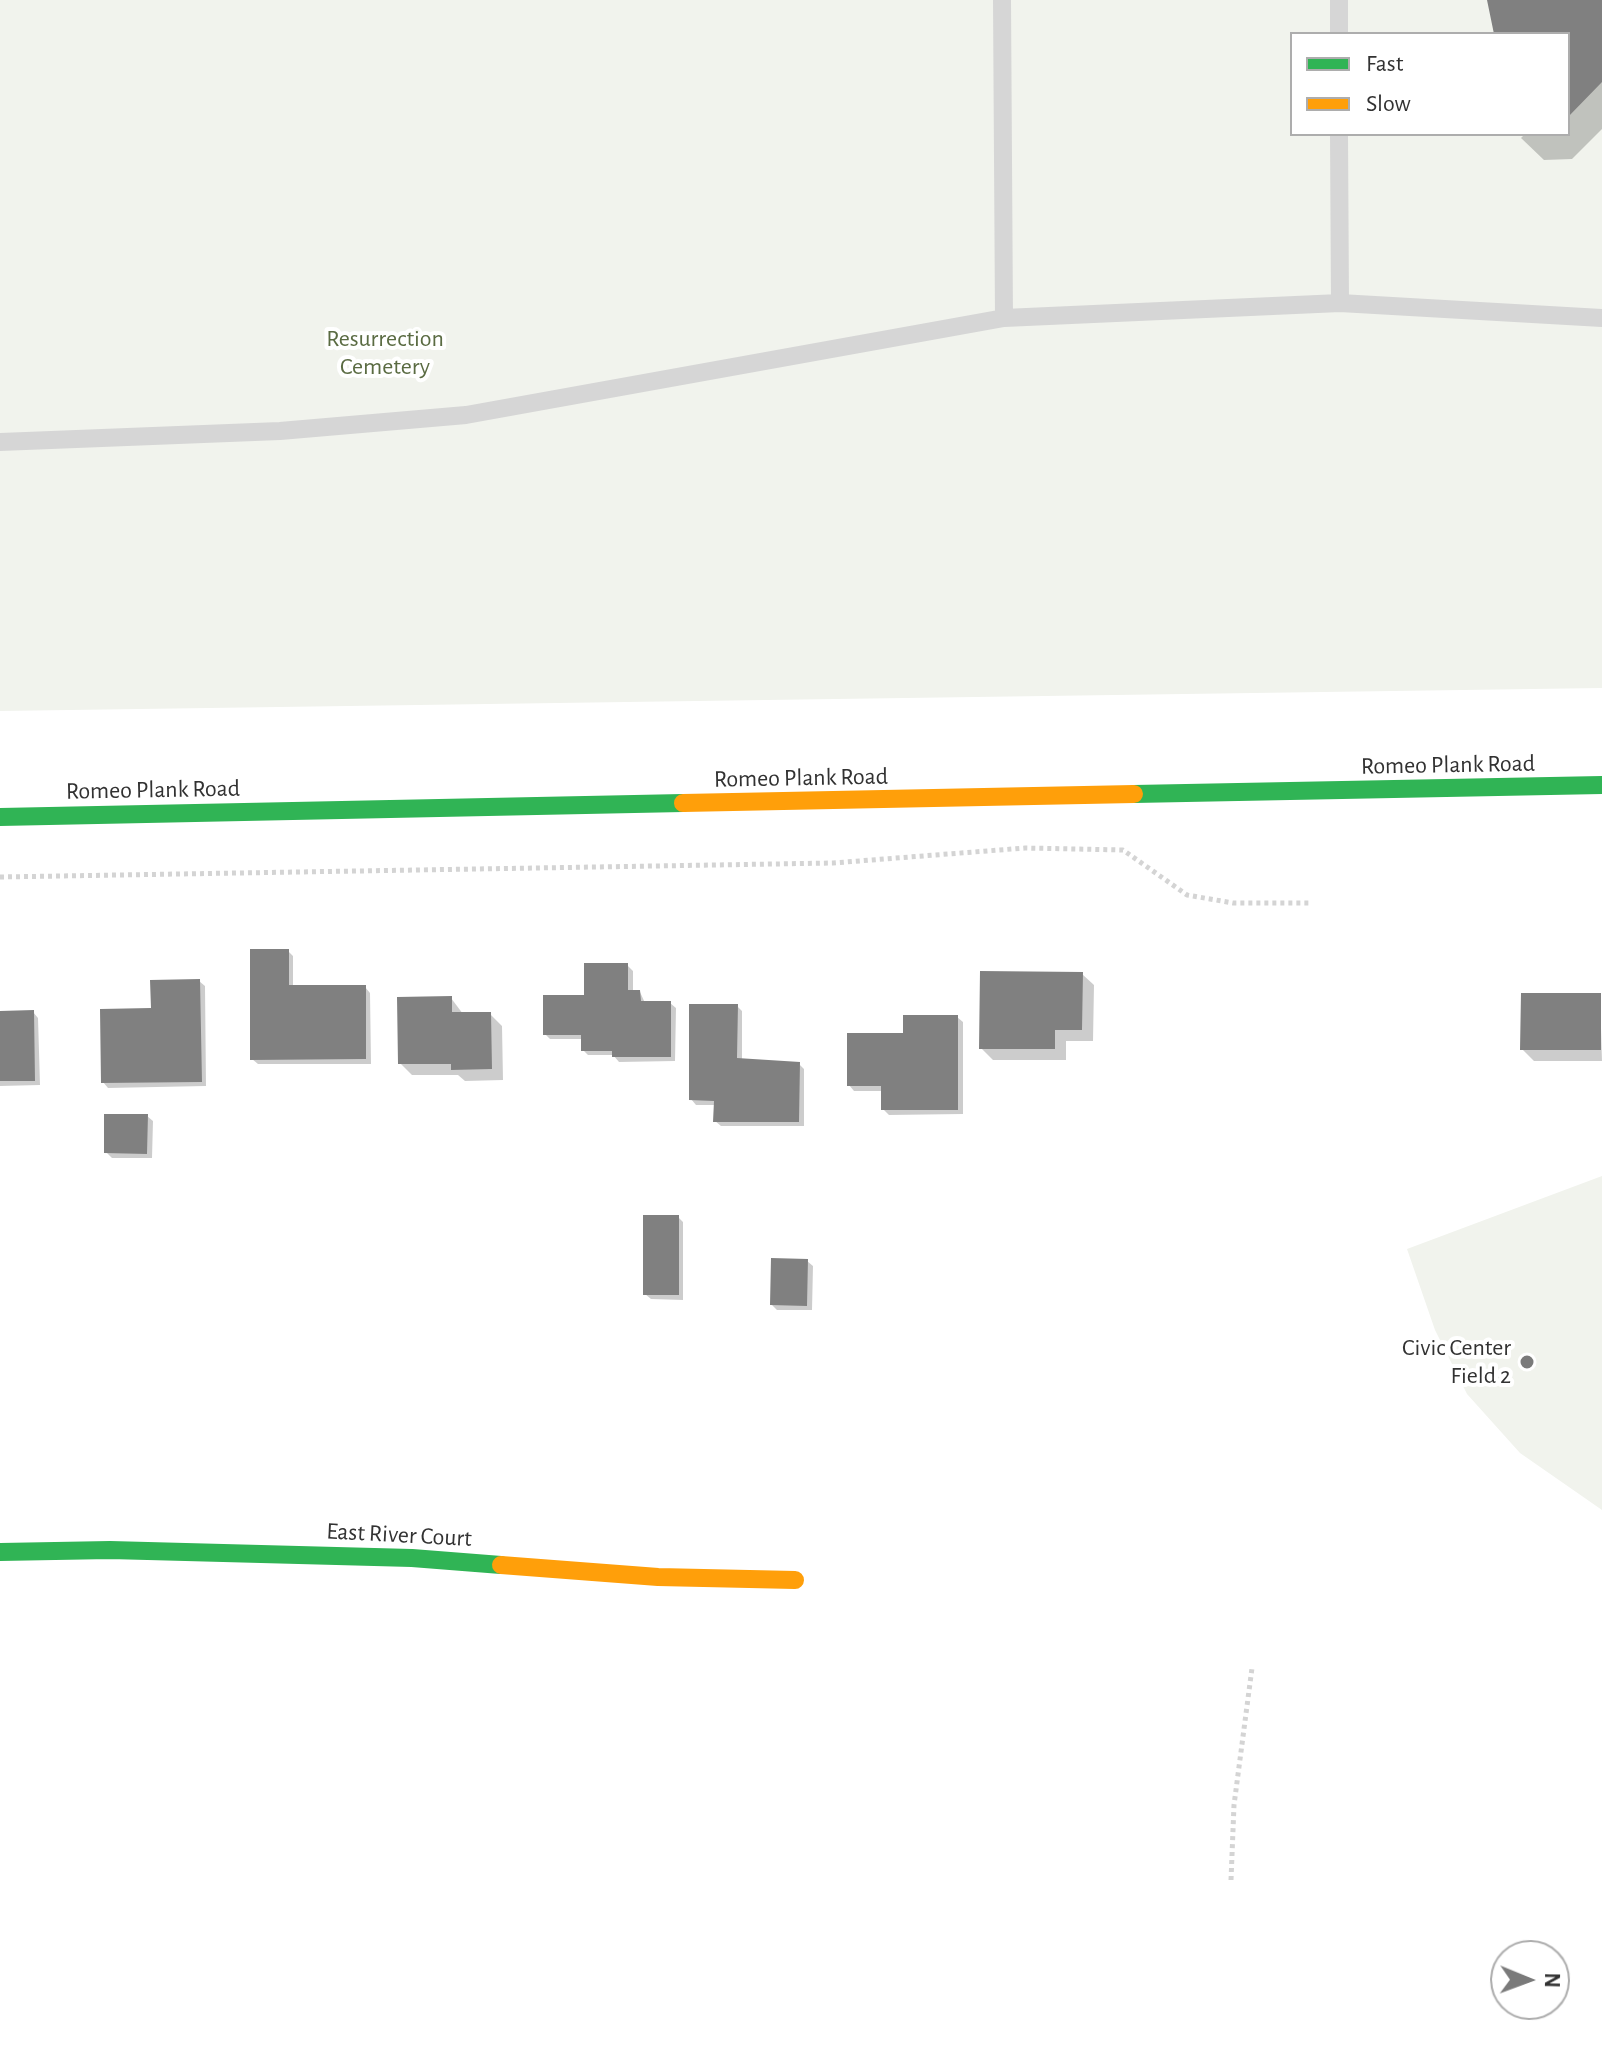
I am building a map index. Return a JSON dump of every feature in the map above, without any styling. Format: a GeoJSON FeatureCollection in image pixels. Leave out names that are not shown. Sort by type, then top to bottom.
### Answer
{"type":"FeatureCollection","features":[{"type":"Feature","properties":{"kind":"street","name":"Romeo Plank Road"},"geometry":{"type":"LineString","coordinates":[[0,817],[1602,785]]}},
{"type":"Feature","properties":{"kind":"street","name":"East River Court"},"geometry":{"type":"LineString","coordinates":[[0,1552],[110,1550],[412,1558],[658,1577],[795,1580]]}},
{"type":"Feature","properties":{"kind":"lane"},"geometry":{"type":"LineString","coordinates":[[1002,0],[1004,318]]}},
{"type":"Feature","properties":{"kind":"lane"},"geometry":{"type":"LineString","coordinates":[[1339,0],[1339,32]]}},
{"type":"Feature","properties":{"kind":"lane"},"geometry":{"type":"LineString","coordinates":[[1339,136],[1340,303]]}},
{"type":"Feature","properties":{"kind":"lane"},"geometry":{"type":"LineString","coordinates":[[0,442],[280,431],[466,415],[1004,318],[1340,303],[1602,318]]}},
{"type":"Feature","properties":{"kind":"path"},"geometry":{"type":"LineString","coordinates":[[0,877],[833,863],[1025,848],[1123,850],[1187,895],[1233,903],[1309,903]]}},
{"type":"Feature","properties":{"kind":"path"},"geometry":{"type":"LineString","coordinates":[[1231,1880],[1234,1805],[1252,1668]]}},
{"type":"Feature","properties":{"kind":"green space","name":"Resurrection Cemetery"},"geometry":{"type":"Polygon","coordinates":[[[0,0],[1602,0],[1602,688],[0,711],[0,0]]]}},
{"type":"Feature","properties":{"kind":"green space","name":"Civic Center Field 2"},"geometry":{"type":"Polygon","coordinates":[[[1602,1176],[1602,1510],[1520,1453],[1467,1394],[1435,1330],[1407,1249],[1602,1176]]]}},
{"type":"Feature","properties":{"kind":"building"},"geometry":{"type":"Polygon","coordinates":[[[1487,0],[1602,0],[1602,82],[1570,115],[1570,32],[1494,32],[1487,0]]]}},
{"type":"Feature","properties":{"kind":"building"},"geometry":{"type":"Polygon","coordinates":[[[250,949],[289,949],[289,985],[366,985],[366,1059],[250,1060],[250,949]]]}},
{"type":"Feature","properties":{"kind":"building"},"geometry":{"type":"Polygon","coordinates":[[[584,963],[628,963],[628,990],[640,990],[641,1001],[671,1001],[671,1057],[612,1057],[612,1051],[581,1051],[581,1035],[543,1035],[543,995],[584,995],[584,963]]]}},
{"type":"Feature","properties":{"kind":"building"},"geometry":{"type":"Polygon","coordinates":[[[980,971],[1083,972],[1082,1030],[1055,1030],[1055,1049],[979,1049],[980,971]]]}},
{"type":"Feature","properties":{"kind":"building"},"geometry":{"type":"Polygon","coordinates":[[[200,979],[202,1082],[101,1083],[100,1009],[151,1008],[150,980],[200,979]]]}},
{"type":"Feature","properties":{"kind":"building"},"geometry":{"type":"Polygon","coordinates":[[[1521,993],[1601,993],[1601,1050],[1520,1050],[1521,993]]]}},
{"type":"Feature","properties":{"kind":"building"},"geometry":{"type":"Polygon","coordinates":[[[452,996],[452,1012],[491,1012],[492,1069],[451,1070],[451,1064],[398,1064],[397,997],[452,996]]]}},
{"type":"Feature","properties":{"kind":"building"},"geometry":{"type":"Polygon","coordinates":[[[689,1004],[738,1004],[737,1058],[800,1062],[799,1122],[713,1122],[714,1101],[689,1100],[689,1004]]]}},
{"type":"Feature","properties":{"kind":"building"},"geometry":{"type":"Polygon","coordinates":[[[34,1010],[35,1081],[0,1081],[0,1011],[34,1010]]]}},
{"type":"Feature","properties":{"kind":"building"},"geometry":{"type":"Polygon","coordinates":[[[903,1015],[958,1015],[958,1110],[881,1110],[881,1086],[847,1086],[847,1033],[903,1033],[903,1015]]]}},
{"type":"Feature","properties":{"kind":"building"},"geometry":{"type":"Polygon","coordinates":[[[104,1114],[148,1114],[147,1154],[104,1153],[104,1114]]]}},
{"type":"Feature","properties":{"kind":"building"},"geometry":{"type":"Polygon","coordinates":[[[643,1215],[679,1215],[679,1295],[643,1295],[643,1215]]]}},
{"type":"Feature","properties":{"kind":"building"},"geometry":{"type":"Polygon","coordinates":[[[771,1258],[808,1259],[807,1306],[770,1305],[771,1258]]]}},
{"type":"Feature","properties":{"kind":"traffic: fast"},"geometry":{"type":"LineString","coordinates":[[1134,794],[1602,785]]}},
{"type":"Feature","properties":{"kind":"traffic: fast"},"geometry":{"type":"LineString","coordinates":[[0,817],[683,803]]}},
{"type":"Feature","properties":{"kind":"traffic: fast"},"geometry":{"type":"LineString","coordinates":[[0,1552],[110,1550],[412,1558],[501,1565]]}},
{"type":"Feature","properties":{"kind":"traffic: slow"},"geometry":{"type":"LineString","coordinates":[[683,803],[1134,794]]}},
{"type":"Feature","properties":{"kind":"traffic: slow"},"geometry":{"type":"LineString","coordinates":[[501,1565],[658,1577],[795,1580]]}},
{"type":"Feature","properties":{"kind":"place","name":"Civic Center Field 2"},"geometry":{"type":"Point","coordinates":[1527,1362]}}]}
